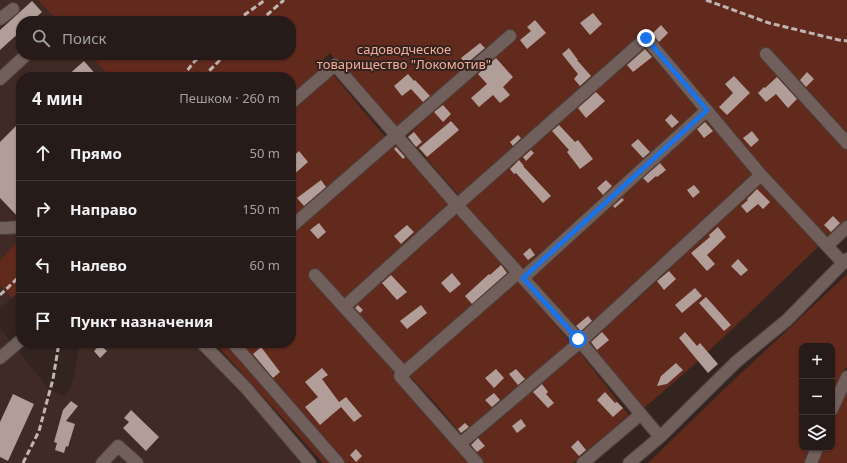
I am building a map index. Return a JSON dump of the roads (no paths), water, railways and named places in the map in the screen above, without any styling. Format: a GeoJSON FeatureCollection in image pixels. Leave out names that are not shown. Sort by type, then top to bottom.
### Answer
{"type":"FeatureCollection","features":[{"type":"Feature","properties":{"kind":"street"},"geometry":{"type":"LineString","coordinates":[[0,20],[13,9]]}},
{"type":"Feature","properties":{"kind":"street"},"geometry":{"type":"LineString","coordinates":[[296,223],[510,36]]}},
{"type":"Feature","properties":{"kind":"street"},"geometry":{"type":"LineString","coordinates":[[344,307],[646,38],[761,175],[827,246],[845,261],[787,320],[736,362],[660,438],[629,463]]}},
{"type":"Feature","properties":{"kind":"street"},"geometry":{"type":"LineString","coordinates":[[766,54],[847,143]]}},
{"type":"Feature","properties":{"kind":"street"},"geometry":{"type":"LineString","coordinates":[[0,79],[21,60]]}},
{"type":"Feature","properties":{"kind":"street"},"geometry":{"type":"LineString","coordinates":[[296,99],[335,65],[457,205],[580,342],[660,438]]}},
{"type":"Feature","properties":{"kind":"street"},"geometry":{"type":"LineString","coordinates":[[477,463],[400,376],[521,276],[707,110]]}},
{"type":"Feature","properties":{"kind":"street"},"geometry":{"type":"LineString","coordinates":[[460,444],[580,342],[761,175]]}},
{"type":"Feature","properties":{"kind":"street"},"geometry":{"type":"LineString","coordinates":[[0,228],[16,227]]}},
{"type":"Feature","properties":{"kind":"street"},"geometry":{"type":"LineString","coordinates":[[827,246],[847,227]]}},
{"type":"Feature","properties":{"kind":"street"},"geometry":{"type":"LineString","coordinates":[[315,275],[404,373]]}},
{"type":"Feature","properties":{"kind":"street"},"geometry":{"type":"LineString","coordinates":[[0,358],[16,344]]}},
{"type":"Feature","properties":{"kind":"street"},"geometry":{"type":"LineString","coordinates":[[207,348],[246,388],[310,463]]}},
{"type":"Feature","properties":{"kind":"street"},"geometry":{"type":"LineString","coordinates":[[237,348],[338,463]]}},
{"type":"Feature","properties":{"kind":"street"},"geometry":{"type":"LineString","coordinates":[[835,403],[847,377]]}},
{"type":"Feature","properties":{"kind":"street"},"geometry":{"type":"LineString","coordinates":[[583,463],[641,414]]}},
{"type":"Feature","properties":{"kind":"street"},"geometry":{"type":"LineString","coordinates":[[102,463],[118,446],[137,463]]}},
{"type":"Feature","properties":{"kind":"street"},"geometry":{"type":"LineString","coordinates":[[811,463],[816,451]]}},
{"type":"Feature","properties":{"kind":"railway"},"geometry":{"type":"LineString","coordinates":[[243,16],[265,0]]}},
{"type":"Feature","properties":{"kind":"railway"},"geometry":{"type":"LineString","coordinates":[[266,16],[284,0]]}},
{"type":"Feature","properties":{"kind":"railway"},"geometry":{"type":"LineString","coordinates":[[706,0],[769,23],[847,41]]}},
{"type":"Feature","properties":{"kind":"railway"},"geometry":{"type":"LineString","coordinates":[[186,72],[196,60]]}},
{"type":"Feature","properties":{"kind":"railway"},"geometry":{"type":"LineString","coordinates":[[208,72],[220,60]]}},
{"type":"Feature","properties":{"kind":"railway"},"geometry":{"type":"LineString","coordinates":[[0,295],[16,280]]}},
{"type":"Feature","properties":{"kind":"railway"},"geometry":{"type":"LineString","coordinates":[[23,463],[39,431],[53,379],[58,348]]}},
{"type":"Feature","properties":{"kind":"park label","name":"садоводческое товарищество \"Локомотив\""},"geometry":{"type":"Point","coordinates":[404,56]}}]}
